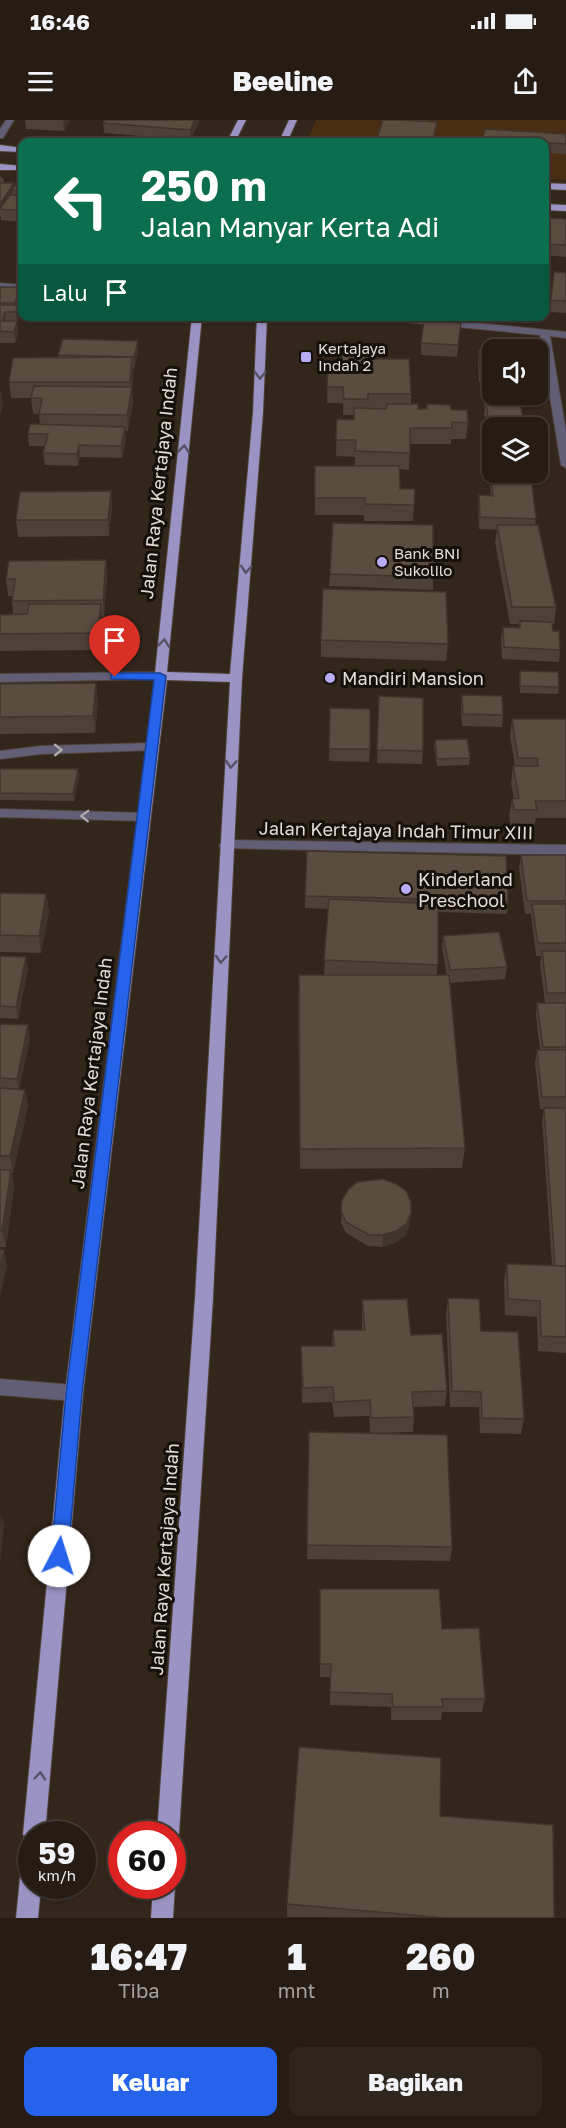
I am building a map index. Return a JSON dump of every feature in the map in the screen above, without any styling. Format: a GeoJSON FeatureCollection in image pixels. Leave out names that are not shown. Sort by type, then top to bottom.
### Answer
{"type":"FeatureCollection","features":[{"type":"Feature","properties":{"kind":"main road"},"geometry":{"type":"LineString","coordinates":[[233,138],[242,120]]}},
{"type":"Feature","properties":{"kind":"main road"},"geometry":{"type":"LineString","coordinates":[[285,138],[293,120]]}},
{"type":"Feature","properties":{"kind":"main road"},"geometry":{"type":"LineString","coordinates":[[0,148],[18,150]]}},
{"type":"Feature","properties":{"kind":"main road"},"geometry":{"type":"LineString","coordinates":[[0,167],[18,168]]}},
{"type":"Feature","properties":{"kind":"main road"},"geometry":{"type":"LineString","coordinates":[[549,186],[566,187]]}},
{"type":"Feature","properties":{"kind":"main road"},"geometry":{"type":"LineString","coordinates":[[549,207],[566,208]]}},
{"type":"Feature","properties":{"kind":"main road","name":"Jalan Raya Kertajaya Indah"},"geometry":{"type":"LineString","coordinates":[[35,1821],[74,1393],[152,747],[196,321]]}},
{"type":"Feature","properties":{"kind":"main road","name":"Jalan Raya Kertajaya Indah"},"geometry":{"type":"LineString","coordinates":[[169,1821],[204,1298],[236,678],[258,412],[262,321]]}},
{"type":"Feature","properties":{"kind":"main road"},"geometry":{"type":"LineString","coordinates":[[160,676],[236,678]]}},
{"type":"Feature","properties":{"kind":"main road"},"geometry":{"type":"LineString","coordinates":[[27,1918],[29,1899]]}},
{"type":"Feature","properties":{"kind":"main road"},"geometry":{"type":"LineString","coordinates":[[162,1918],[163,1899]]}},
{"type":"Feature","properties":{"kind":"street"},"geometry":{"type":"LineString","coordinates":[[2,131],[10,120]]}},
{"type":"Feature","properties":{"kind":"street"},"geometry":{"type":"LineString","coordinates":[[0,286],[18,288]]}},
{"type":"Feature","properties":{"kind":"street"},"geometry":{"type":"LineString","coordinates":[[425,321],[566,334]]}},
{"type":"Feature","properties":{"kind":"street"},"geometry":{"type":"LineString","coordinates":[[544,333],[566,465]]}},
{"type":"Feature","properties":{"kind":"street"},"geometry":{"type":"LineString","coordinates":[[0,678],[160,676]]}},
{"type":"Feature","properties":{"kind":"street"},"geometry":{"type":"LineString","coordinates":[[0,755],[41,750],[152,747]]}},
{"type":"Feature","properties":{"kind":"street"},"geometry":{"type":"LineString","coordinates":[[0,813],[144,817]]}},
{"type":"Feature","properties":{"kind":"street","name":"Jalan Kertajaya Indah Timur XIII"},"geometry":{"type":"LineString","coordinates":[[226,846],[566,850]]}},
{"type":"Feature","properties":{"kind":"street"},"geometry":{"type":"LineString","coordinates":[[0,1388],[74,1393]]}},
{"type":"Feature","properties":{"kind":"shaded area"},"geometry":{"type":"Polygon","coordinates":[[[316,120],[566,120],[566,180],[549,179],[549,138],[309,138],[316,120]]]}},
{"type":"Feature","properties":{"kind":"building"},"geometry":{"type":"Polygon","coordinates":[[[105,120],[195,120],[190,130],[103,123],[105,120]]]}},
{"type":"Feature","properties":{"kind":"building"},"geometry":{"type":"Polygon","coordinates":[[[383,120],[437,122],[433,138],[377,138],[383,120]]]}},
{"type":"Feature","properties":{"kind":"building"},"geometry":{"type":"Polygon","coordinates":[[[485,129],[566,134],[566,144],[549,143],[549,138],[483,138],[485,129]]]}},
{"type":"Feature","properties":{"kind":"building"},"geometry":{"type":"Polygon","coordinates":[[[18,181],[18,191],[12,190],[18,181]]]}},
{"type":"Feature","properties":{"kind":"building"},"geometry":{"type":"Polygon","coordinates":[[[0,183],[14,183],[0,204],[0,183]]]}},
{"type":"Feature","properties":{"kind":"building"},"geometry":{"type":"Polygon","coordinates":[[[10,195],[18,195],[18,211],[0,209],[10,195]]]}},
{"type":"Feature","properties":{"kind":"building"},"geometry":{"type":"Polygon","coordinates":[[[549,218],[566,219],[566,245],[549,244],[549,218]]]}},
{"type":"Feature","properties":{"kind":"building"},"geometry":{"type":"Polygon","coordinates":[[[554,272],[566,273],[566,301],[551,300],[554,272]]]}},
{"type":"Feature","properties":{"kind":"building"},"geometry":{"type":"Polygon","coordinates":[[[0,287],[18,287],[15,303],[0,303],[0,287]]]}},
{"type":"Feature","properties":{"kind":"building"},"geometry":{"type":"Polygon","coordinates":[[[0,305],[18,305],[16,312],[5,312],[2,321],[17,321],[14,332],[0,331],[0,305]]]}},
{"type":"Feature","properties":{"kind":"building"},"geometry":{"type":"Polygon","coordinates":[[[424,321],[461,323],[458,345],[421,343],[424,321]]]}},
{"type":"Feature","properties":{"kind":"building"},"geometry":{"type":"Polygon","coordinates":[[[63,339],[138,341],[134,357],[58,355],[63,339]]]}},
{"type":"Feature","properties":{"kind":"building"},"geometry":{"type":"Polygon","coordinates":[[[479,350],[482,350],[482,370],[480,370],[479,350]]]}},
{"type":"Feature","properties":{"kind":"building"},"geometry":{"type":"Polygon","coordinates":[[[342,352],[366,352],[366,359],[409,359],[411,394],[368,394],[368,399],[344,399],[343,387],[327,387],[328,364],[342,364],[342,352]]]}},
{"type":"Feature","properties":{"kind":"building"},"geometry":{"type":"Polygon","coordinates":[[[132,357],[130,382],[9,382],[13,358],[132,357]]]}},
{"type":"Feature","properties":{"kind":"building"},"geometry":{"type":"Polygon","coordinates":[[[34,386],[132,387],[127,415],[39,414],[42,398],[31,398],[34,386]]]}},
{"type":"Feature","properties":{"kind":"building"},"geometry":{"type":"Polygon","coordinates":[[[387,404],[418,404],[418,409],[427,409],[427,404],[450,405],[451,410],[467,410],[468,423],[452,422],[452,428],[410,428],[410,453],[355,451],[356,440],[336,440],[337,419],[354,420],[354,408],[386,409],[387,404]]]}},
{"type":"Feature","properties":{"kind":"building"},"geometry":{"type":"Polygon","coordinates":[[[486,405],[521,405],[523,417],[488,417],[486,405]]]}},
{"type":"Feature","properties":{"kind":"building"},"geometry":{"type":"Polygon","coordinates":[[[30,424],[125,427],[121,446],[79,445],[77,454],[43,453],[48,434],[28,434],[30,424]]]}},
{"type":"Feature","properties":{"kind":"building"},"geometry":{"type":"Polygon","coordinates":[[[315,466],[399,466],[400,489],[415,489],[414,505],[365,504],[365,498],[315,498],[315,466]]]}},
{"type":"Feature","properties":{"kind":"building"},"geometry":{"type":"Polygon","coordinates":[[[492,483],[532,483],[536,519],[480,517],[479,495],[493,496],[492,483]]]}},
{"type":"Feature","properties":{"kind":"building"},"geometry":{"type":"Polygon","coordinates":[[[111,491],[108,520],[16,520],[20,492],[111,491]]]}},
{"type":"Feature","properties":{"kind":"building","name":"Bank BNI Sukolilo"},"geometry":{"type":"Polygon","coordinates":[[[333,523],[433,525],[433,577],[330,574],[333,523]]]}},
{"type":"Feature","properties":{"kind":"building"},"geometry":{"type":"Polygon","coordinates":[[[497,525],[538,525],[556,607],[512,607],[497,525]]]}},
{"type":"Feature","properties":{"kind":"building"},"geometry":{"type":"Polygon","coordinates":[[[106,560],[103,600],[12,601],[15,579],[6,579],[9,561],[106,560]]]}},
{"type":"Feature","properties":{"kind":"building"},"geometry":{"type":"Polygon","coordinates":[[[323,589],[446,592],[448,644],[321,640],[323,589]]]}},
{"type":"Feature","properties":{"kind":"building"},"geometry":{"type":"Polygon","coordinates":[[[29,604],[101,604],[98,633],[0,634],[0,615],[27,614],[29,604]]]}},
{"type":"Feature","properties":{"kind":"building"},"geometry":{"type":"Polygon","coordinates":[[[520,621],[552,622],[553,631],[559,631],[560,650],[504,647],[503,627],[520,628],[520,621]]]}},
{"type":"Feature","properties":{"kind":"building"},"geometry":{"type":"Polygon","coordinates":[[[520,671],[558,672],[559,687],[520,686],[520,671]]]}},
{"type":"Feature","properties":{"kind":"building"},"geometry":{"type":"Polygon","coordinates":[[[96,683],[93,716],[0,717],[0,684],[96,683]]]}},
{"type":"Feature","properties":{"kind":"building"},"geometry":{"type":"Polygon","coordinates":[[[462,695],[502,696],[503,715],[463,714],[462,695]]]}},
{"type":"Feature","properties":{"kind":"building"},"geometry":{"type":"Polygon","coordinates":[[[379,696],[423,698],[423,751],[377,750],[379,696]]]}},
{"type":"Feature","properties":{"kind":"building"},"geometry":{"type":"Polygon","coordinates":[[[330,708],[370,709],[370,749],[329,749],[330,708]]]}},
{"type":"Feature","properties":{"kind":"building"},"geometry":{"type":"Polygon","coordinates":[[[512,719],[566,719],[566,801],[535,801],[537,810],[514,810],[512,799],[519,798],[513,766],[538,766],[537,758],[518,758],[512,719]]]}},
{"type":"Feature","properties":{"kind":"building"},"geometry":{"type":"Polygon","coordinates":[[[467,739],[470,758],[437,759],[435,740],[467,739]]]}},
{"type":"Feature","properties":{"kind":"building"},"geometry":{"type":"Polygon","coordinates":[[[0,769],[78,769],[73,794],[0,793],[0,769]]]}},
{"type":"Feature","properties":{"kind":"building","name":"Kinderland Preschool"},"geometry":{"type":"Polygon","coordinates":[[[307,851],[506,856],[508,901],[305,896],[307,851]]]}},
{"type":"Feature","properties":{"kind":"building"},"geometry":{"type":"Polygon","coordinates":[[[521,855],[566,855],[566,901],[527,901],[521,855]]]}},
{"type":"Feature","properties":{"kind":"building"},"geometry":{"type":"Polygon","coordinates":[[[0,893],[46,894],[39,936],[0,935],[0,893]]]}},
{"type":"Feature","properties":{"kind":"building"},"geometry":{"type":"Polygon","coordinates":[[[329,899],[438,904],[438,965],[324,960],[329,899]]]}},
{"type":"Feature","properties":{"kind":"building"},"geometry":{"type":"Polygon","coordinates":[[[532,904],[566,904],[566,943],[538,943],[532,904]]]}},
{"type":"Feature","properties":{"kind":"building"},"geometry":{"type":"Polygon","coordinates":[[[499,932],[507,967],[450,970],[443,936],[499,932]]]}},
{"type":"Feature","properties":{"kind":"building"},"geometry":{"type":"Polygon","coordinates":[[[542,951],[566,951],[566,993],[547,993],[542,951]]]}},
{"type":"Feature","properties":{"kind":"building"},"geometry":{"type":"Polygon","coordinates":[[[0,956],[26,957],[16,1007],[0,1006],[0,956]]]}},
{"type":"Feature","properties":{"kind":"building"},"geometry":{"type":"Polygon","coordinates":[[[299,975],[449,975],[465,1148],[300,1149],[299,975]]]}},
{"type":"Feature","properties":{"kind":"building"},"geometry":{"type":"Polygon","coordinates":[[[537,1003],[566,1003],[566,1047],[543,1047],[537,1003]]]}},
{"type":"Feature","properties":{"kind":"building"},"geometry":{"type":"Polygon","coordinates":[[[0,1024],[28,1025],[17,1079],[0,1078],[0,1024]]]}},
{"type":"Feature","properties":{"kind":"building"},"geometry":{"type":"Polygon","coordinates":[[[537,1050],[566,1050],[566,1097],[542,1097],[537,1050]]]}},
{"type":"Feature","properties":{"kind":"building"},"geometry":{"type":"Polygon","coordinates":[[[0,1088],[25,1090],[10,1156],[0,1156],[0,1088]]]}},
{"type":"Feature","properties":{"kind":"building"},"geometry":{"type":"Polygon","coordinates":[[[544,1108],[566,1108],[566,1266],[555,1266],[544,1108]]]}},
{"type":"Feature","properties":{"kind":"building"},"geometry":{"type":"Polygon","coordinates":[[[0,1170],[11,1170],[2,1231],[0,1231],[0,1170]]]}},
{"type":"Feature","properties":{"kind":"building"},"geometry":{"type":"Polygon","coordinates":[[[383,1179],[406,1191],[411,1202],[411,1213],[406,1224],[396,1231],[383,1235],[369,1235],[346,1222],[341,1211],[342,1200],[357,1182],[383,1179]]]}},
{"type":"Feature","properties":{"kind":"building"},"geometry":{"type":"Polygon","coordinates":[[[0,1250],[4,1250],[0,1267],[0,1250]]]}},
{"type":"Feature","properties":{"kind":"building"},"geometry":{"type":"Polygon","coordinates":[[[507,1264],[566,1266],[566,1337],[541,1336],[540,1301],[508,1299],[507,1264]]]}},
{"type":"Feature","properties":{"kind":"building"},"geometry":{"type":"Polygon","coordinates":[[[448,1298],[479,1299],[481,1331],[518,1332],[524,1419],[482,1418],[481,1392],[452,1391],[448,1298]]]}},
{"type":"Feature","properties":{"kind":"building"},"geometry":{"type":"Polygon","coordinates":[[[407,1299],[411,1335],[442,1334],[447,1391],[412,1392],[414,1417],[371,1418],[370,1400],[334,1402],[333,1387],[303,1388],[301,1346],[334,1346],[333,1330],[365,1330],[362,1300],[407,1299]]]}},
{"type":"Feature","properties":{"kind":"building"},"geometry":{"type":"Polygon","coordinates":[[[309,1432],[447,1435],[452,1547],[307,1545],[309,1432]]]}},
{"type":"Feature","properties":{"kind":"building"},"geometry":{"type":"Polygon","coordinates":[[[320,1589],[439,1589],[442,1629],[479,1628],[485,1699],[442,1699],[443,1707],[393,1707],[392,1694],[330,1692],[331,1664],[320,1664],[320,1589]]]}},
{"type":"Feature","properties":{"kind":"building"},"geometry":{"type":"Polygon","coordinates":[[[299,1747],[441,1758],[440,1816],[553,1825],[554,1918],[446,1918],[287,1904],[299,1747]]]}},
{"type":"Feature","properties":{"kind":"place","name":"Kertajaya Indah 2"},"geometry":{"type":"Point","coordinates":[306,357]}},
{"type":"Feature","properties":{"kind":"place","name":"Bank BNI Sukolilo"},"geometry":{"type":"Point","coordinates":[382,562]}},
{"type":"Feature","properties":{"kind":"place","name":"Mandiri Mansion"},"geometry":{"type":"Point","coordinates":[330,678]}},
{"type":"Feature","properties":{"kind":"place","name":"Kinderland Preschool"},"geometry":{"type":"Point","coordinates":[406,889]}},
{"type":"Feature","properties":{"kind":"route"},"geometry":{"type":"LineString","coordinates":[[59,1556],[74,1393],[108,1128],[160,676],[115,677]]}}]}
